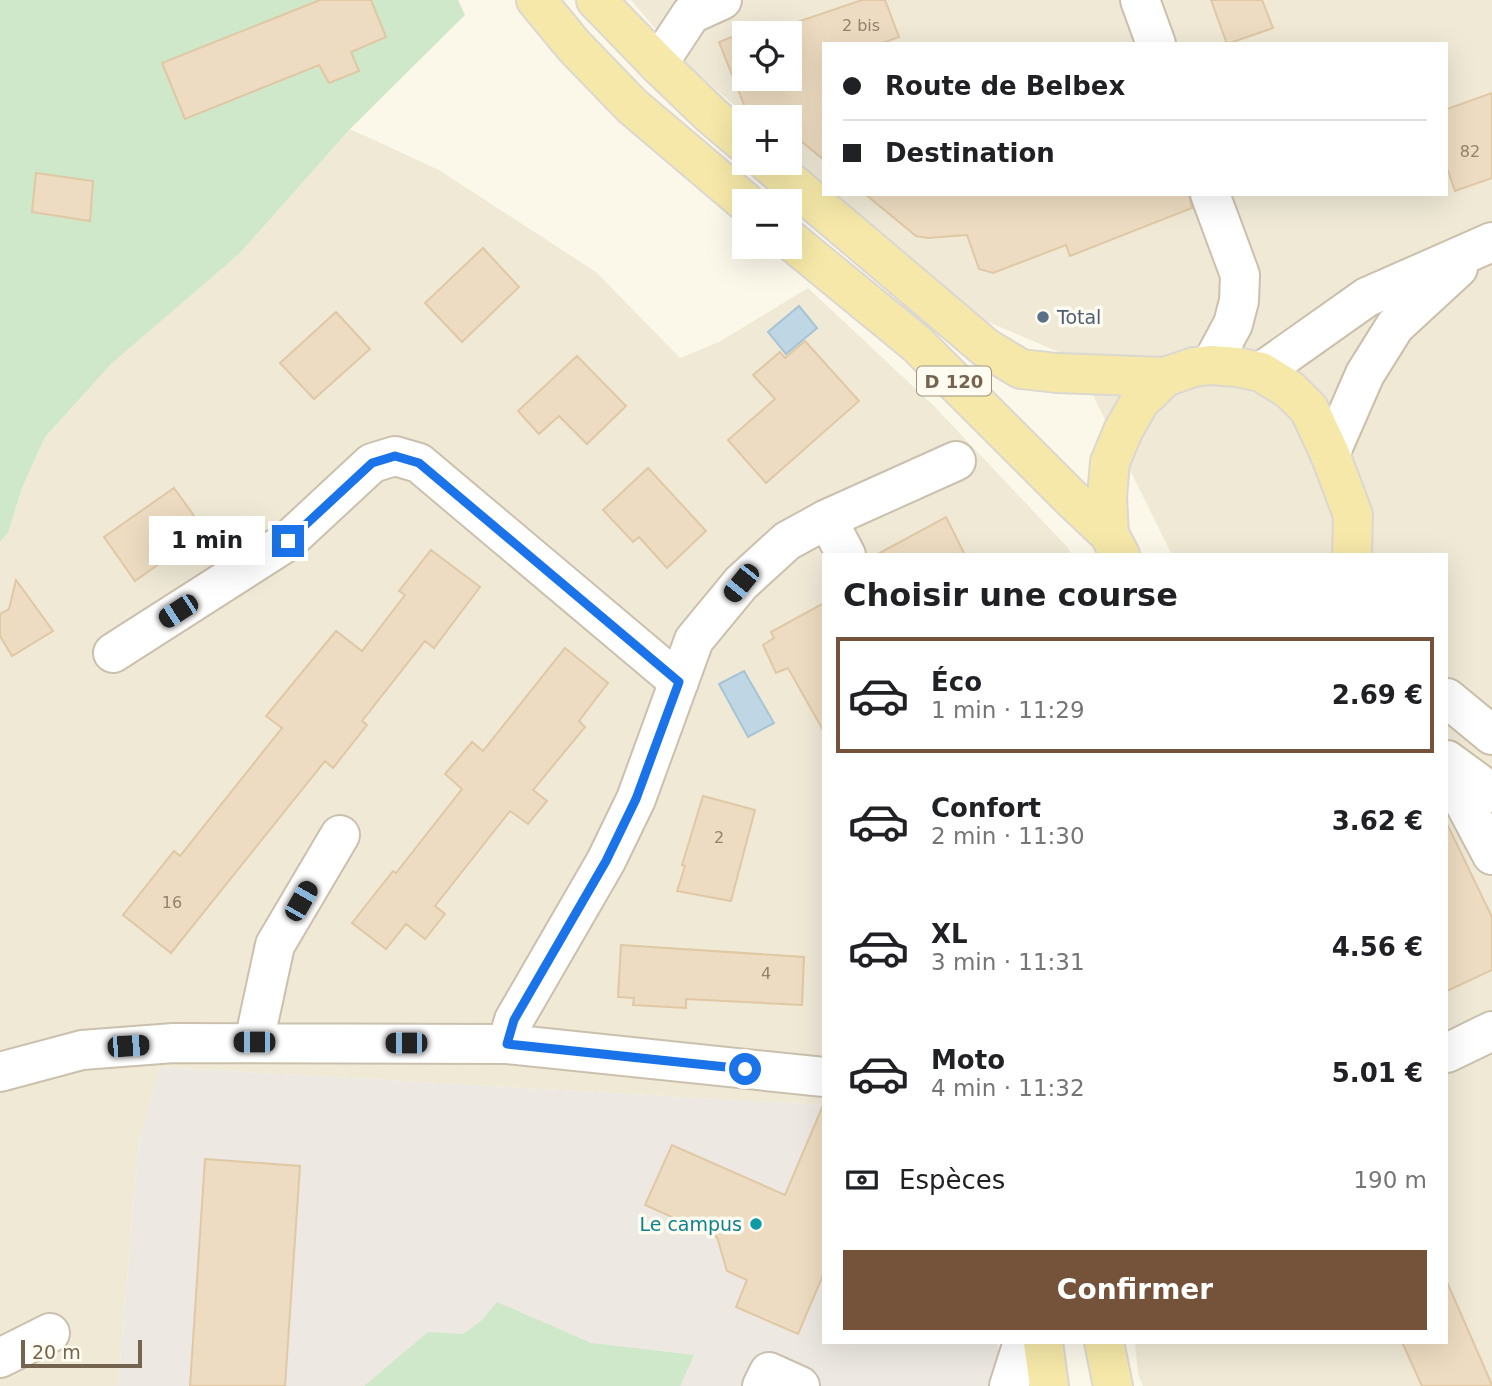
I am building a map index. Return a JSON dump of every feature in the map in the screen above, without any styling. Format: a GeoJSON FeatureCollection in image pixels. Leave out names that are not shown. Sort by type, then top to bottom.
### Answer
{"type":"FeatureCollection","features":[{"type":"Feature","properties":{"kind":"main road"},"geometry":{"type":"LineString","coordinates":[[536,0],[574,46],[632,106],[732,191]]}},
{"type":"Feature","properties":{"kind":"main road"},"geometry":{"type":"LineString","coordinates":[[596,0],[658,64],[732,133]]}},
{"type":"Feature","properties":{"kind":"main road","name":"D 120"},"geometry":{"type":"LineString","coordinates":[[782,175],[986,348],[1021,369],[1165,377]]}},
{"type":"Feature","properties":{"kind":"main road","name":"D 120"},"geometry":{"type":"LineString","coordinates":[[802,250],[917,344],[1115,544]]}},
{"type":"Feature","properties":{"kind":"main road"},"geometry":{"type":"LineString","coordinates":[[1115,544],[1107,497],[1110,462],[1123,431],[1140,401],[1165,377],[1194,367],[1211,365],[1261,372],[1290,390],[1309,410],[1330,454],[1353,515],[1353,553]]}},
{"type":"Feature","properties":{"kind":"main road"},"geometry":{"type":"LineString","coordinates":[[1042,1344],[1048,1386]]}},
{"type":"Feature","properties":{"kind":"main road"},"geometry":{"type":"LineString","coordinates":[[1104,1344],[1113,1386]]}},
{"type":"Feature","properties":{"kind":"street"},"geometry":{"type":"LineString","coordinates":[[658,64],[691,14],[722,0]]}},
{"type":"Feature","properties":{"kind":"street"},"geometry":{"type":"LineString","coordinates":[[1140,0],[1155,42]]}},
{"type":"Feature","properties":{"kind":"street"},"geometry":{"type":"LineString","coordinates":[[1211,196],[1240,275],[1239,301],[1233,324],[1211,365]]}},
{"type":"Feature","properties":{"kind":"street"},"geometry":{"type":"LineString","coordinates":[[1261,372],[1367,297],[1487,244]]}},
{"type":"Feature","properties":{"kind":"street"},"geometry":{"type":"LineString","coordinates":[[1330,454],[1365,374],[1395,326],[1487,244]]}},
{"type":"Feature","properties":{"kind":"street"},"geometry":{"type":"LineString","coordinates":[[113,653],[288,541],[372,463],[395,456],[419,463],[679,682]]}},
{"type":"Feature","properties":{"kind":"street"},"geometry":{"type":"LineString","coordinates":[[507,1044],[514,1020],[606,861],[636,799],[694,640],[741,583],[788,541],[827,519],[956,461]]}},
{"type":"Feature","properties":{"kind":"street"},"geometry":{"type":"LineString","coordinates":[[827,519],[845,553]]}},
{"type":"Feature","properties":{"kind":"street"},"geometry":{"type":"LineString","coordinates":[[1448,699],[1492,735]]}},
{"type":"Feature","properties":{"kind":"street"},"geometry":{"type":"LineString","coordinates":[[1448,761],[1492,793]]}},
{"type":"Feature","properties":{"kind":"street"},"geometry":{"type":"LineString","coordinates":[[1448,772],[1492,855]]}},
{"type":"Feature","properties":{"kind":"street"},"geometry":{"type":"LineString","coordinates":[[254,1042],[275,945],[340,835]]}},
{"type":"Feature","properties":{"kind":"street"},"geometry":{"type":"LineString","coordinates":[[1448,1053],[1492,1031]]}},
{"type":"Feature","properties":{"kind":"street"},"geometry":{"type":"LineString","coordinates":[[0,1072],[82,1050],[174,1043],[254,1042],[507,1044],[822,1077]]}},
{"type":"Feature","properties":{"kind":"street"},"geometry":{"type":"LineString","coordinates":[[0,1358],[50,1333]]}},
{"type":"Feature","properties":{"kind":"street"},"geometry":{"type":"LineString","coordinates":[[1009,1386],[1022,1344]]}},
{"type":"Feature","properties":{"kind":"street"},"geometry":{"type":"LineString","coordinates":[[762,1386],[769,1372],[800,1386]]}},
{"type":"Feature","properties":{"kind":"shaded area"},"geometry":{"type":"Polygon","coordinates":[[[631,0],[1492,0],[1492,1386],[1143,1386],[1138,1374],[1135,1344],[1448,1344],[1448,553],[1171,553],[1075,359],[979,318],[839,196],[1448,196],[1448,42],[822,42],[822,182],[802,165],[802,105],[734,105],[681,59],[631,0]]]}},
{"type":"Feature","properties":{"kind":"shaded area"},"geometry":{"type":"Polygon","coordinates":[[[350,129],[439,170],[596,272],[680,358],[719,342],[808,288],[935,407],[1070,553],[822,553],[822,1105],[160,1067],[139,1141],[118,1386],[0,1386],[0,542],[8,533],[22,488],[45,437],[110,364],[240,253],[350,129]]]}},
{"type":"Feature","properties":{"kind":"shaded area"},"geometry":{"type":"Polygon","coordinates":[[[160,1067],[822,1105],[822,1344],[997,1344],[1004,1386],[118,1386],[139,1141],[160,1067]]]}},
{"type":"Feature","properties":{"kind":"green space"},"geometry":{"type":"Polygon","coordinates":[[[0,0],[458,0],[465,15],[350,129],[240,253],[111,364],[45,437],[22,488],[8,533],[0,542],[0,0]]]}},
{"type":"Feature","properties":{"kind":"green space"},"geometry":{"type":"Polygon","coordinates":[[[497,1302],[591,1343],[694,1355],[680,1386],[364,1386],[428,1332],[463,1334],[481,1321],[497,1302]]]}},
{"type":"Feature","properties":{"kind":"water"},"geometry":{"type":"Polygon","coordinates":[[[799,306],[817,328],[786,354],[768,332],[799,306]]]}},
{"type":"Feature","properties":{"kind":"water"},"geometry":{"type":"Polygon","coordinates":[[[744,671],[774,723],[748,737],[719,684],[744,671]]]}},
{"type":"Feature","properties":{"kind":"building"},"geometry":{"type":"Polygon","coordinates":[[[320,0],[371,0],[386,37],[351,52],[359,71],[329,83],[319,65],[185,119],[162,63],[320,0]]]}},
{"type":"Feature","properties":{"kind":"building"},"geometry":{"type":"Polygon","coordinates":[[[862,0],[885,0],[899,37],[885,42],[822,42],[822,158],[802,142],[802,105],[744,105],[739,91],[802,91],[800,21],[862,0]]]}},
{"type":"Feature","properties":{"kind":"building"},"geometry":{"type":"Polygon","coordinates":[[[1211,0],[1262,0],[1273,28],[1226,42],[1211,0]]]}},
{"type":"Feature","properties":{"kind":"building"},"geometry":{"type":"Polygon","coordinates":[[[732,37],[732,74],[719,42],[732,37]]]}},
{"type":"Feature","properties":{"kind":"building"},"geometry":{"type":"Polygon","coordinates":[[[1492,93],[1492,178],[1455,191],[1448,171],[1448,109],[1492,93]]]}},
{"type":"Feature","properties":{"kind":"building"},"geometry":{"type":"Polygon","coordinates":[[[36,173],[93,181],[90,221],[32,212],[36,173]]]}},
{"type":"Feature","properties":{"kind":"building"},"geometry":{"type":"Polygon","coordinates":[[[867,196],[1189,196],[1192,208],[1070,256],[1066,245],[993,273],[979,269],[967,235],[928,238],[916,236],[867,196]]]}},
{"type":"Feature","properties":{"kind":"building"},"geometry":{"type":"Polygon","coordinates":[[[483,248],[519,287],[462,342],[425,303],[483,248]]]}},
{"type":"Feature","properties":{"kind":"building"},"geometry":{"type":"Polygon","coordinates":[[[336,312],[370,349],[314,399],[280,363],[336,312]]]}},
{"type":"Feature","properties":{"kind":"building"},"geometry":{"type":"Polygon","coordinates":[[[805,341],[859,401],[766,483],[728,440],[775,399],[753,375],[780,352],[785,358],[805,341]]]}},
{"type":"Feature","properties":{"kind":"building"},"geometry":{"type":"Polygon","coordinates":[[[577,356],[626,406],[587,444],[559,416],[539,434],[518,411],[577,356]]]}},
{"type":"Feature","properties":{"kind":"building"},"geometry":{"type":"Polygon","coordinates":[[[648,468],[706,531],[667,568],[639,537],[633,542],[603,510],[648,468]]]}},
{"type":"Feature","properties":{"kind":"building"},"geometry":{"type":"Polygon","coordinates":[[[174,488],[205,531],[135,581],[104,537],[174,488]]]}},
{"type":"Feature","properties":{"kind":"building"},"geometry":{"type":"Polygon","coordinates":[[[946,517],[964,553],[880,553],[946,517]]]}},
{"type":"Feature","properties":{"kind":"building"},"geometry":{"type":"Polygon","coordinates":[[[431,550],[480,587],[434,648],[425,641],[362,721],[367,725],[333,768],[325,761],[171,953],[123,915],[174,851],[180,856],[282,728],[266,716],[336,631],[362,651],[405,595],[399,591],[431,550]]]}},
{"type":"Feature","properties":{"kind":"building"},"geometry":{"type":"Polygon","coordinates":[[[16,580],[53,631],[12,656],[0,636],[0,614],[9,609],[16,580]]]}},
{"type":"Feature","properties":{"kind":"building"},"geometry":{"type":"Polygon","coordinates":[[[822,604],[822,728],[788,668],[776,673],[763,645],[774,638],[771,632],[822,604]]]}},
{"type":"Feature","properties":{"kind":"building"},"geometry":{"type":"Polygon","coordinates":[[[565,648],[608,683],[579,721],[585,727],[533,790],[547,801],[528,824],[510,811],[435,906],[445,914],[425,939],[406,924],[386,949],[352,923],[393,871],[396,873],[462,789],[445,774],[472,742],[483,751],[565,648]]]}},
{"type":"Feature","properties":{"kind":"building"},"geometry":{"type":"Polygon","coordinates":[[[703,796],[755,810],[731,901],[677,891],[703,796]]]}},
{"type":"Feature","properties":{"kind":"building"},"geometry":{"type":"Polygon","coordinates":[[[1448,826],[1492,917],[1492,970],[1448,991],[1448,826]]]}},
{"type":"Feature","properties":{"kind":"building"},"geometry":{"type":"Polygon","coordinates":[[[621,945],[804,957],[802,1005],[686,999],[686,1008],[633,1005],[634,998],[618,997],[621,945]]]}},
{"type":"Feature","properties":{"kind":"building","name":"Le campus"},"geometry":{"type":"Polygon","coordinates":[[[822,1108],[822,1278],[798,1334],[736,1307],[747,1280],[727,1271],[717,1237],[645,1205],[672,1145],[785,1195],[822,1108]]]}},
{"type":"Feature","properties":{"kind":"building"},"geometry":{"type":"Polygon","coordinates":[[[205,1159],[300,1166],[285,1386],[190,1386],[205,1159]]]}},
{"type":"Feature","properties":{"kind":"building"},"geometry":{"type":"Polygon","coordinates":[[[1448,1284],[1492,1386],[1422,1386],[1403,1344],[1448,1344],[1448,1284]]]}},
{"type":"Feature","properties":{"kind":"place","name":"Total"},"geometry":{"type":"Point","coordinates":[1043,317]}},
{"type":"Feature","properties":{"kind":"place","name":"Le campus"},"geometry":{"type":"Point","coordinates":[756,1224]}},
{"type":"Feature","properties":{"kind":"route"},"geometry":{"type":"LineString","coordinates":[[288,541],[372,463],[395,456],[419,463],[679,682],[636,799],[606,861],[514,1020],[507,1044],[745,1069]]}}]}
